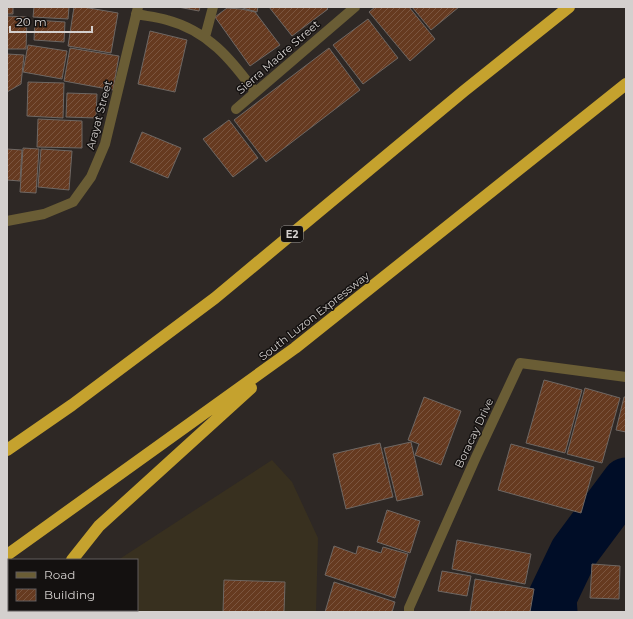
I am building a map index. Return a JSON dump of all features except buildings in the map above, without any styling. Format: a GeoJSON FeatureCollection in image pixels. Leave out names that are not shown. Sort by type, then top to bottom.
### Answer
{"type":"FeatureCollection","features":[{"type":"Feature","properties":{"kind":"highway","name":"E2"},"geometry":{"type":"LineString","coordinates":[[7,450],[72,405],[215,298],[458,96],[569,7]]}},
{"type":"Feature","properties":{"kind":"highway","name":"South Luzon Expressway"},"geometry":{"type":"LineString","coordinates":[[7,555],[295,348],[626,84]]}},
{"type":"Feature","properties":{"kind":"highway"},"geometry":{"type":"LineString","coordinates":[[73,559],[99,526],[295,348]]}},
{"type":"Feature","properties":{"kind":"street"},"geometry":{"type":"LineString","coordinates":[[205,37],[213,7]]}},
{"type":"Feature","properties":{"kind":"street","name":"Sierra Madre Street"},"geometry":{"type":"LineString","coordinates":[[236,109],[355,7]]}},
{"type":"Feature","properties":{"kind":"street"},"geometry":{"type":"LineString","coordinates":[[137,11],[186,27],[205,37],[238,69],[255,92]]}},
{"type":"Feature","properties":{"kind":"street","name":"Arayat Street"},"geometry":{"type":"LineString","coordinates":[[7,221],[44,214],[72,202],[91,177],[106,144],[137,11]]}},
{"type":"Feature","properties":{"kind":"street","name":"Boracay Drive"},"geometry":{"type":"LineString","coordinates":[[409,612],[409,608],[476,457],[520,362],[626,377]]}},
{"type":"Feature","properties":{"kind":"shaded area"},"geometry":{"type":"Polygon","coordinates":[[[272,460],[292,482],[318,538],[316,612],[37,612],[138,611],[138,559],[120,559],[272,460]]]}},
{"type":"Feature","properties":{"kind":"waterway"},"geometry":{"type":"LineString","coordinates":[[553,612],[552,598],[574,552],[626,482]]}}]}
